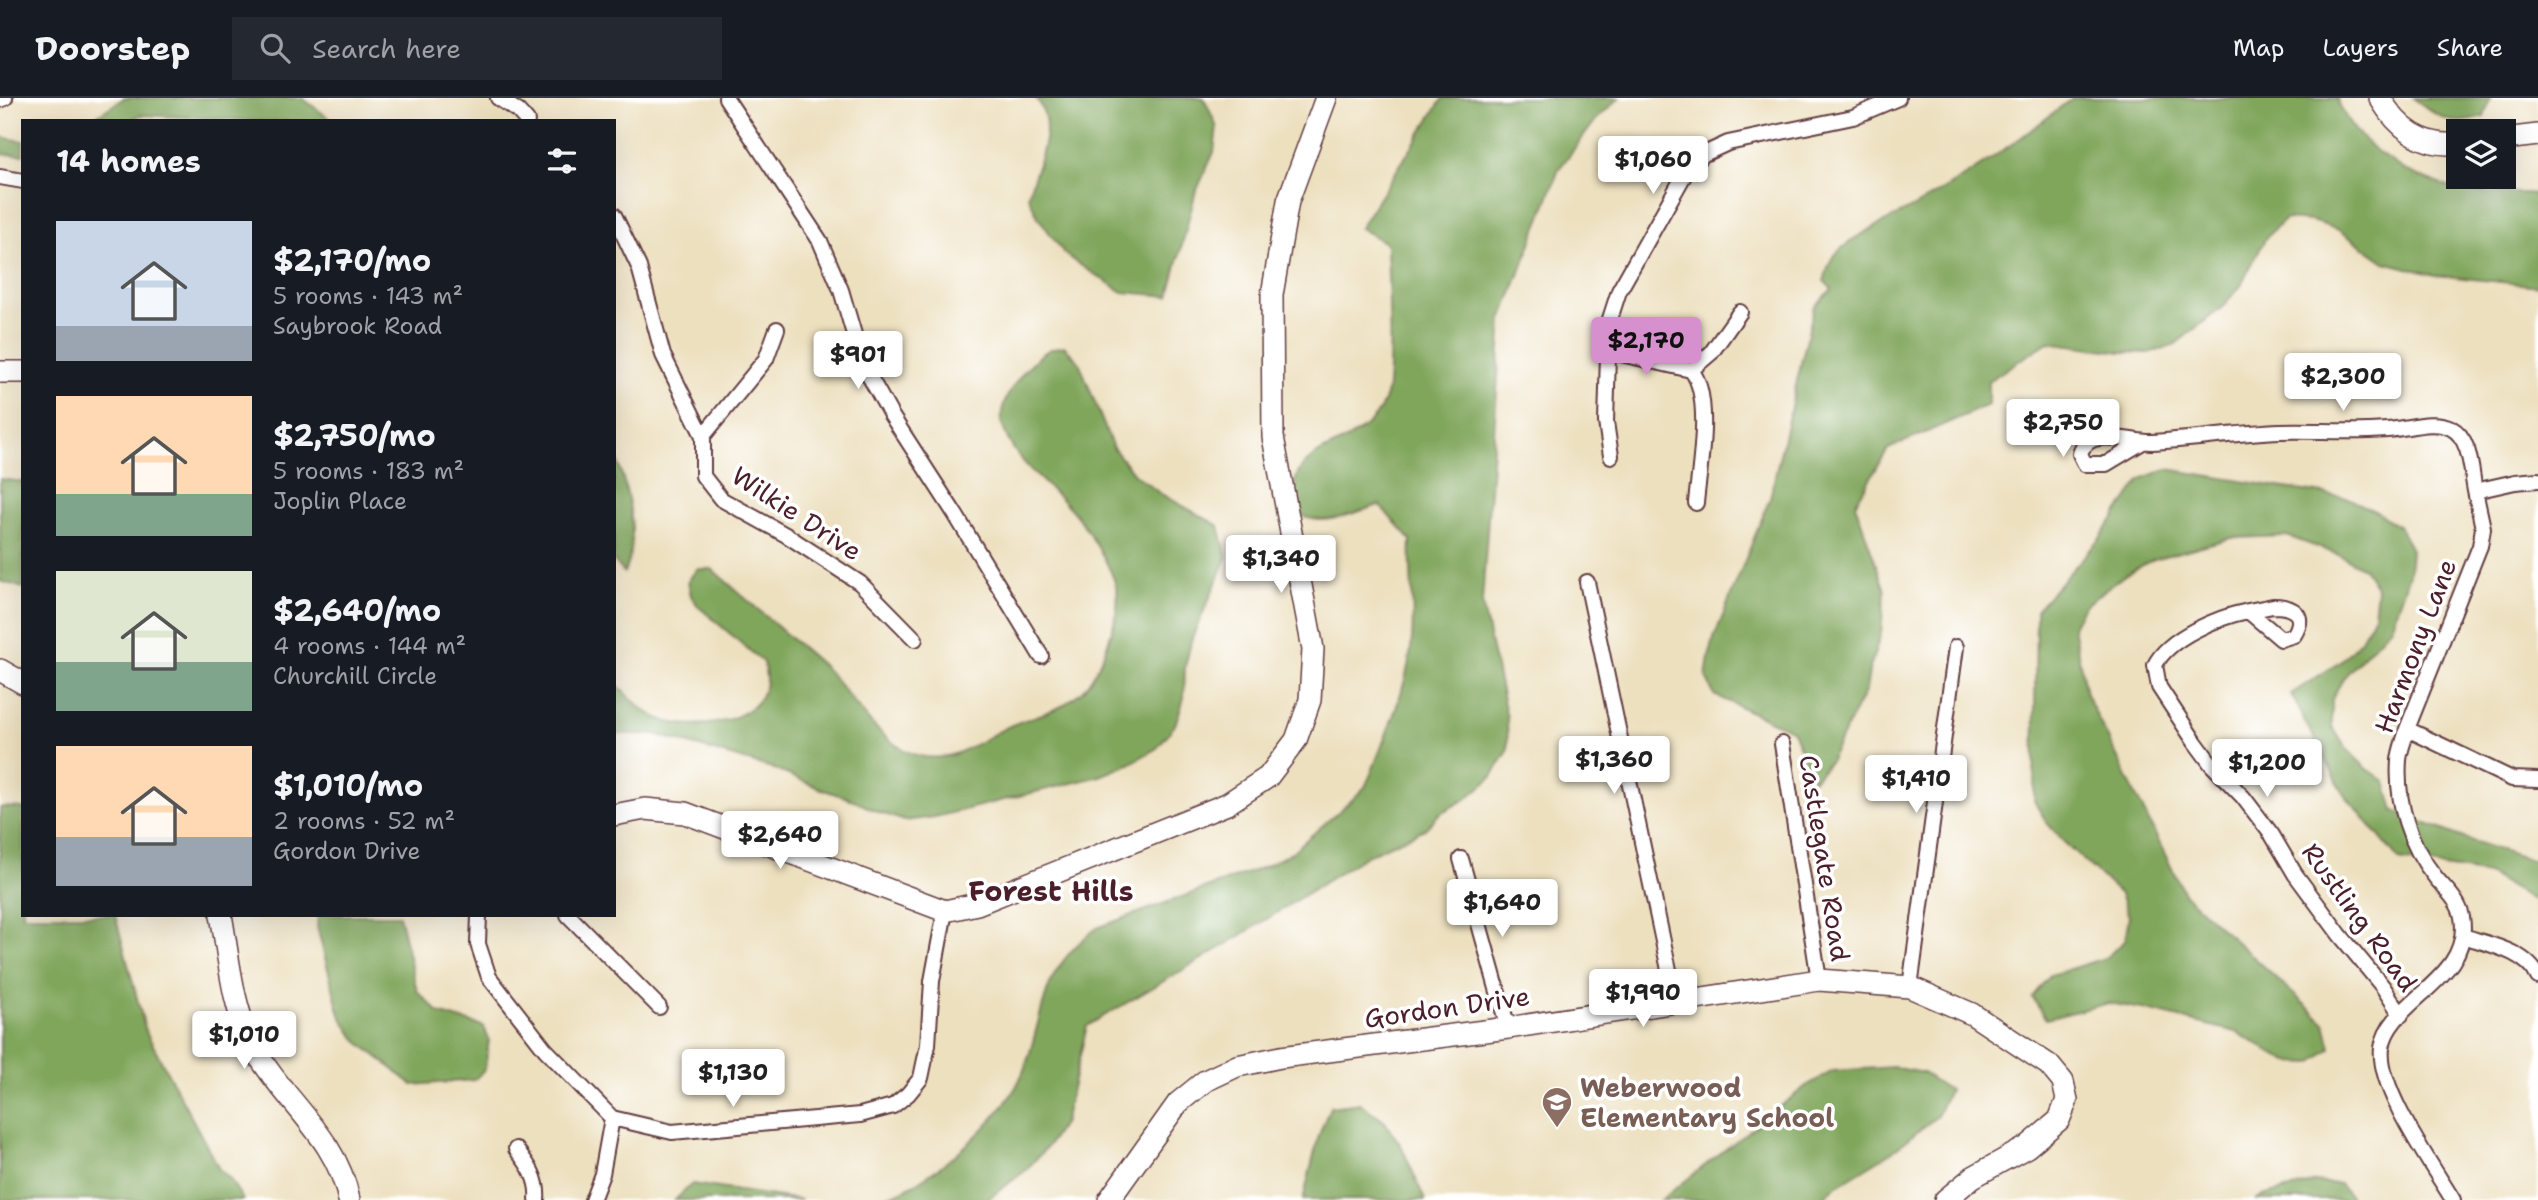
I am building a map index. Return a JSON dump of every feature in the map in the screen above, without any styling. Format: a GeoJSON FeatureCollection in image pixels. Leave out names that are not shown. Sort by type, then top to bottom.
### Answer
{"type":"FeatureCollection","features":[{"type":"Feature","properties":{"kind":"street"},"geometry":{"type":"LineString","coordinates":[[498,98],[525,119]]}},
{"type":"Feature","properties":{"kind":"street"},"geometry":{"type":"LineString","coordinates":[[726,98],[820,241],[841,290],[863,365],[891,415],[1041,656]]}},
{"type":"Feature","properties":{"kind":"street"},"geometry":{"type":"LineString","coordinates":[[616,815],[645,809],[685,813],[945,911],[977,904],[1227,804],[1268,776],[1296,740],[1310,700],[1313,649],[1273,437],[1272,295],[1288,201],[1326,98]]}},
{"type":"Feature","properties":{"kind":"street"},"geometry":{"type":"LineString","coordinates":[[1611,456],[1606,422],[1609,322],[1619,291],[1687,170],[1704,154],[1728,143],[1853,117],[1898,98]]}},
{"type":"Feature","properties":{"kind":"street"},"geometry":{"type":"LineString","coordinates":[[2380,98],[2389,113],[2417,139],[2446,145]]}},
{"type":"Feature","properties":{"kind":"street"},"geometry":{"type":"LineString","coordinates":[[2516,138],[2538,135]]}},
{"type":"Feature","properties":{"kind":"street"},"geometry":{"type":"LineString","coordinates":[[0,177],[21,181]]}},
{"type":"Feature","properties":{"kind":"street","name":"Wilkie Drive"},"geometry":{"type":"LineString","coordinates":[[616,219],[639,267],[663,355],[703,436],[703,476],[721,499],[786,534],[860,583],[915,639]]}},
{"type":"Feature","properties":{"kind":"street"},"geometry":{"type":"LineString","coordinates":[[1691,370],[1711,353],[1740,312]]}},
{"type":"Feature","properties":{"kind":"street"},"geometry":{"type":"LineString","coordinates":[[703,436],[766,359],[777,329]]}},
{"type":"Feature","properties":{"kind":"street"},"geometry":{"type":"LineString","coordinates":[[1608,351],[1691,370],[1699,380],[1703,402],[1696,503]]}},
{"type":"Feature","properties":{"kind":"street"},"geometry":{"type":"LineString","coordinates":[[0,372],[21,372]]}},
{"type":"Feature","properties":{"kind":"street","name":"Harmony Lane"},"geometry":{"type":"LineString","coordinates":[[2141,443],[2277,431],[2386,430],[2441,425],[2451,428],[2466,445],[2483,528],[2480,546],[2407,729],[2399,758],[2399,784],[2409,832],[2416,850],[2454,898],[2462,915],[2463,936]]}},
{"type":"Feature","properties":{"kind":"street"},"geometry":{"type":"LineString","coordinates":[[2475,491],[2538,480]]}},
{"type":"Feature","properties":{"kind":"street"},"geometry":{"type":"LineString","coordinates":[[1587,582],[1675,1003]]}},
{"type":"Feature","properties":{"kind":"street","name":"Rustling Road"},"geometry":{"type":"LineString","coordinates":[[2248,611],[2226,615],[2202,626],[2167,649],[2155,666],[2159,687],[2195,743],[2243,797],[2340,935],[2383,987],[2401,1014]]}},
{"type":"Feature","properties":{"kind":"street"},"geometry":{"type":"LineString","coordinates":[[1910,988],[1956,647]]}},
{"type":"Feature","properties":{"kind":"street"},"geometry":{"type":"LineString","coordinates":[[0,670],[21,682]]}},
{"type":"Feature","properties":{"kind":"street"},"geometry":{"type":"LineString","coordinates":[[2407,729],[2512,779],[2538,780]]}},
{"type":"Feature","properties":{"kind":"street","name":"Castlegate Road"},"geometry":{"type":"LineString","coordinates":[[1782,744],[1819,980]]}},
{"type":"Feature","properties":{"kind":"street"},"geometry":{"type":"LineString","coordinates":[[1461,859],[1508,1028]]}},
{"type":"Feature","properties":{"kind":"street"},"geometry":{"type":"LineString","coordinates":[[479,917],[478,944],[489,977],[545,1049],[612,1118],[672,1132],[860,1115],[893,1106],[908,1094],[921,1078],[928,1045],[932,981],[945,911]]}},
{"type":"Feature","properties":{"kind":"street"},"geometry":{"type":"LineString","coordinates":[[221,917],[239,1010],[252,1044],[268,1071],[329,1147],[345,1178],[349,1200]]}},
{"type":"Feature","properties":{"kind":"street"},"geometry":{"type":"LineString","coordinates":[[570,917],[659,1007]]}},
{"type":"Feature","properties":{"kind":"street"},"geometry":{"type":"LineString","coordinates":[[2453,1200],[2400,1110],[2383,1063],[2382,1046],[2401,1014],[2448,969],[2463,936],[2509,951],[2525,961],[2538,977]]}},
{"type":"Feature","properties":{"kind":"street","name":"Gordon Drive"},"geometry":{"type":"LineString","coordinates":[[1109,1200],[1178,1102],[1205,1081],[1237,1066],[1281,1057],[1508,1028],[1819,980],[1910,988],[1972,1014],[2049,1065],[2063,1082],[2067,1100],[2059,1120],[2027,1147],[1973,1177],[1945,1200]]}},
{"type":"Feature","properties":{"kind":"street"},"geometry":{"type":"LineString","coordinates":[[592,1200],[602,1174],[612,1118]]}},
{"type":"Feature","properties":{"kind":"street"},"geometry":{"type":"LineString","coordinates":[[516,1149],[531,1168],[538,1192],[537,1200]]}},
{"type":"Feature","properties":{"kind":"green space"},"geometry":{"type":"Polygon","coordinates":[[[124,98],[302,98],[330,119],[222,119],[141,115],[132,119],[92,119],[124,98]]]}},
{"type":"Feature","properties":{"kind":"green space"},"geometry":{"type":"Polygon","coordinates":[[[1036,98],[1204,98],[1217,127],[1214,152],[1195,194],[1169,296],[1123,292],[1064,253],[1038,217],[1028,196],[1046,134],[1043,109],[1036,98]]]}},
{"type":"Feature","properties":{"kind":"green space"},"geometry":{"type":"Polygon","coordinates":[[[1443,98],[1619,98],[1596,120],[1559,169],[1502,320],[1482,603],[1507,718],[1508,751],[1490,779],[1466,799],[1440,813],[1425,829],[1366,856],[1224,946],[1087,1026],[1064,1122],[1048,1146],[1026,1170],[987,1200],[875,1200],[894,1194],[934,1171],[991,1121],[1022,1075],[1056,971],[1090,933],[1097,928],[1264,867],[1291,853],[1365,787],[1407,673],[1413,626],[1411,540],[1379,505],[1326,520],[1306,517],[1296,512],[1294,490],[1298,473],[1307,461],[1365,427],[1377,414],[1384,400],[1388,388],[1390,350],[1387,244],[1360,228],[1443,98]]]}},
{"type":"Feature","properties":{"kind":"green space"},"geometry":{"type":"Polygon","coordinates":[[[2072,98],[2337,98],[2345,116],[2357,132],[2371,146],[2406,170],[2446,186],[2446,189],[2538,194],[2538,286],[2435,275],[2385,262],[2339,230],[2312,221],[2285,219],[2266,237],[2240,287],[2220,309],[2174,345],[2148,353],[2048,342],[1988,381],[1988,405],[1888,449],[1855,504],[1885,590],[1881,633],[1866,690],[1829,762],[1813,780],[1793,731],[1714,695],[1706,677],[1714,638],[1770,498],[1814,307],[1832,289],[1824,281],[1829,264],[1842,248],[1937,193],[2016,141],[2072,98]]]}},
{"type":"Feature","properties":{"kind":"green space"},"geometry":{"type":"Polygon","coordinates":[[[2413,98],[2490,98],[2484,117],[2446,119],[2413,98]]]}},
{"type":"Feature","properties":{"kind":"green space"},"geometry":{"type":"Polygon","coordinates":[[[0,137],[21,141],[21,155],[0,154],[0,137]]]}},
{"type":"Feature","properties":{"kind":"green space"},"geometry":{"type":"Polygon","coordinates":[[[1064,346],[1079,362],[1113,448],[1134,474],[1161,494],[1219,526],[1227,558],[1192,638],[1185,667],[1184,698],[1175,725],[1157,748],[1100,776],[935,817],[905,821],[772,768],[655,734],[616,734],[616,684],[651,714],[682,724],[700,725],[736,717],[751,708],[761,696],[766,681],[763,662],[699,607],[691,596],[688,581],[697,569],[712,569],[822,666],[883,735],[900,748],[918,755],[938,758],[960,752],[1012,725],[1062,706],[1081,692],[1090,681],[1108,643],[1116,615],[1115,582],[1104,558],[1081,522],[1020,458],[1002,423],[1004,404],[1016,382],[1041,355],[1064,346]]]}},
{"type":"Feature","properties":{"kind":"green space"},"geometry":{"type":"Polygon","coordinates":[[[616,456],[627,495],[632,527],[632,543],[624,573],[616,563],[616,456]]]}},
{"type":"Feature","properties":{"kind":"green space"},"geometry":{"type":"Polygon","coordinates":[[[2167,469],[2348,498],[2377,512],[2399,527],[2411,550],[2409,574],[2391,627],[2343,678],[2332,699],[2332,726],[2345,747],[2365,767],[2386,782],[2394,811],[2466,839],[2538,862],[2538,903],[2488,874],[2399,860],[2344,794],[2291,694],[2340,662],[2361,640],[2374,615],[2377,589],[2364,568],[2339,555],[2287,536],[2231,538],[2154,559],[2126,574],[2084,606],[2073,627],[2086,694],[2185,895],[2325,1023],[2331,1048],[2312,1063],[2288,1062],[2236,1032],[2109,1003],[2046,1019],[2032,997],[2050,975],[2105,958],[2125,941],[2129,916],[2120,894],[2064,842],[2047,823],[2034,801],[2036,610],[2098,541],[2141,479],[2167,469]]]}},
{"type":"Feature","properties":{"kind":"green space"},"geometry":{"type":"Polygon","coordinates":[[[0,479],[21,482],[21,587],[0,581],[0,479]]]}},
{"type":"Feature","properties":{"kind":"green space"},"geometry":{"type":"Polygon","coordinates":[[[0,808],[21,808],[21,917],[116,917],[146,1032],[219,1169],[230,1179],[243,1200],[0,1200],[0,808]]]}},
{"type":"Feature","properties":{"kind":"green space"},"geometry":{"type":"Polygon","coordinates":[[[318,917],[399,917],[417,991],[439,1013],[483,1026],[489,1040],[485,1069],[474,1080],[413,1085],[357,1041],[340,1015],[317,927],[318,917]]]}},
{"type":"Feature","properties":{"kind":"green space"},"geometry":{"type":"Polygon","coordinates":[[[1893,1067],[1923,1073],[1949,1090],[1937,1116],[1892,1152],[1835,1187],[1821,1200],[1661,1200],[1806,1086],[1833,1071],[1893,1067]]]}},
{"type":"Feature","properties":{"kind":"green space"},"geometry":{"type":"Polygon","coordinates":[[[1360,1103],[1385,1122],[1402,1147],[1425,1200],[1303,1200],[1319,1135],[1330,1107],[1360,1103]]]}},
{"type":"Feature","properties":{"kind":"green space"},"geometry":{"type":"Polygon","coordinates":[[[2315,1182],[2340,1184],[2353,1200],[2255,1200],[2263,1196],[2315,1182]]]}},
{"type":"Feature","properties":{"kind":"green space"},"geometry":{"type":"Polygon","coordinates":[[[692,1184],[802,1200],[675,1200],[692,1184]]]}},
{"type":"Feature","properties":{"kind":"place","name":"Weberwood Elementary School"},"geometry":{"type":"Point","coordinates":[1557,1129]}},
{"type":"Feature","properties":{"kind":"district","name":"Forest Hills"},"geometry":{"type":"Point","coordinates":[1051,891]}}]}
